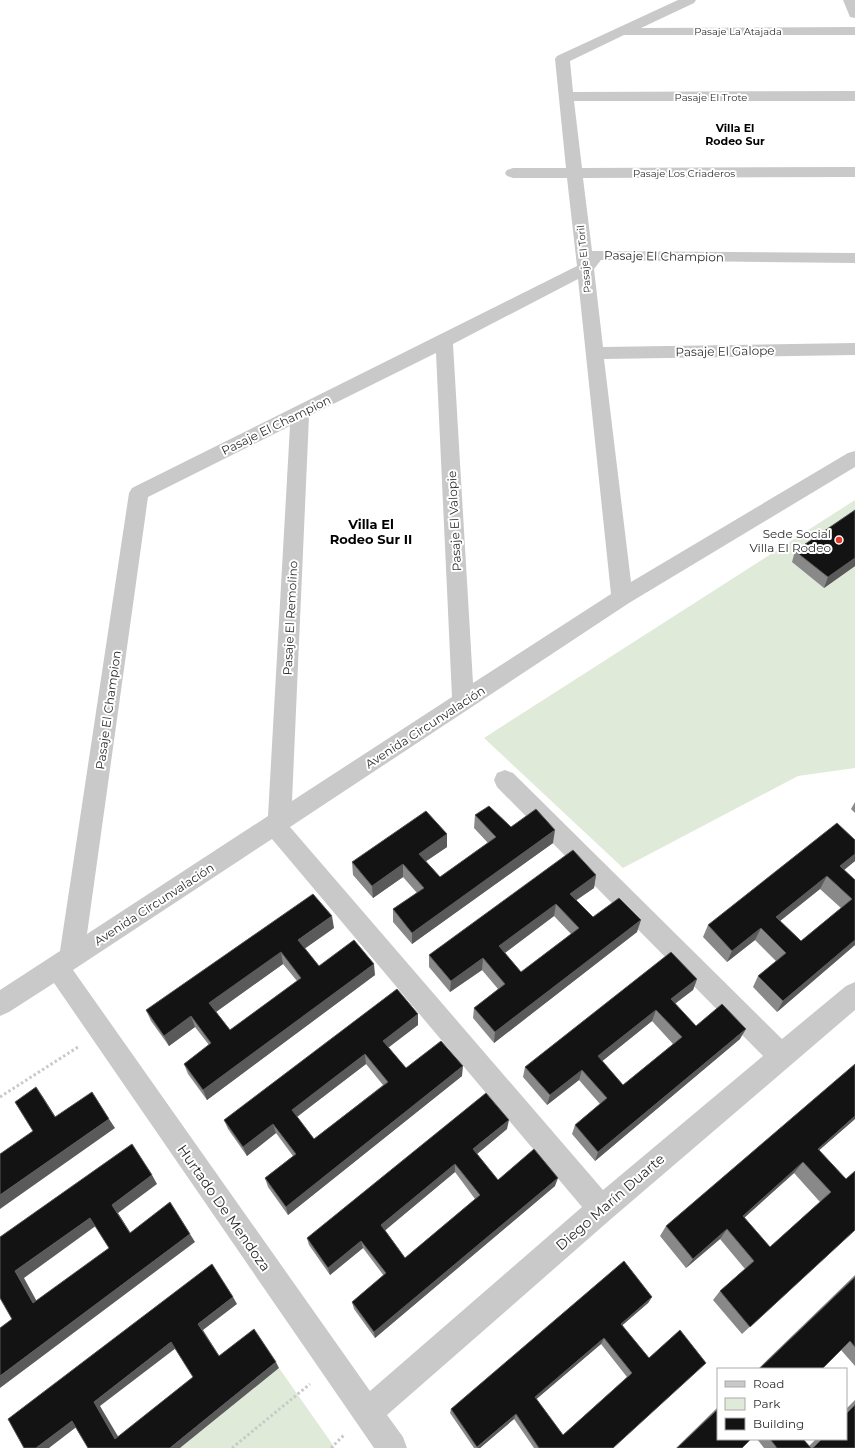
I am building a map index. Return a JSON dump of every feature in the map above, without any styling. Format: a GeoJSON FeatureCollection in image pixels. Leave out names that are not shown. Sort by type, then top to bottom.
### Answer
{"type":"FeatureCollection","features":[{"type":"Feature","properties":{"kind":"street","name":"Pasaje El Toril"},"geometry":{"type":"LineString","coordinates":[[622,597],[562,59],[689,0]]}},
{"type":"Feature","properties":{"kind":"street","name":"Pasaje La Atajada"},"geometry":{"type":"LineString","coordinates":[[621,32],[855,31]]}},
{"type":"Feature","properties":{"kind":"street","name":"Pasaje El Trote"},"geometry":{"type":"LineString","coordinates":[[566,97],[855,96]]}},
{"type":"Feature","properties":{"kind":"street","name":"Pasaje Los Criaderos"},"geometry":{"type":"LineString","coordinates":[[513,173],[855,172]]}},
{"type":"Feature","properties":{"kind":"street","name":"Pasaje El Champion"},"geometry":{"type":"LineString","coordinates":[[64,962],[139,493],[585,269],[596,255],[855,258]]}},
{"type":"Feature","properties":{"kind":"street","name":"Pasaje El Valopie"},"geometry":{"type":"LineString","coordinates":[[444,341],[463,702]]}},
{"type":"Feature","properties":{"kind":"street","name":"Pasaje El Galope"},"geometry":{"type":"LineString","coordinates":[[595,353],[855,348]]}},
{"type":"Feature","properties":{"kind":"street","name":"Pasaje El Remolino"},"geometry":{"type":"LineString","coordinates":[[276,824],[300,413]]}},
{"type":"Feature","properties":{"kind":"street","name":"Avenida Circunvalación"},"geometry":{"type":"LineString","coordinates":[[0,1004],[622,597],[855,458]]}},
{"type":"Feature","properties":{"kind":"street"},"geometry":{"type":"LineString","coordinates":[[505,780],[781,1056]]}},
{"type":"Feature","properties":{"kind":"street"},"geometry":{"type":"LineString","coordinates":[[276,824],[601,1209]]}},
{"type":"Feature","properties":{"kind":"street","name":"Hurtado De Mendoza"},"geometry":{"type":"LineString","coordinates":[[64,962],[102,1031],[392,1448]]}},
{"type":"Feature","properties":{"kind":"street","name":"Diego Marín Duarte"},"geometry":{"type":"LineString","coordinates":[[367,1413],[601,1209],[855,994]]}},
{"type":"Feature","properties":{"kind":"path"},"geometry":{"type":"LineString","coordinates":[[0,1097],[102,1031]]}},
{"type":"Feature","properties":{"kind":"path"},"geometry":{"type":"LineString","coordinates":[[232,1448],[334,1365]]}},
{"type":"Feature","properties":{"kind":"green space"},"geometry":{"type":"Polygon","coordinates":[[[855,500],[855,768],[798,776],[623,868],[484,738],[855,500]]]}},
{"type":"Feature","properties":{"kind":"green space"},"geometry":{"type":"Polygon","coordinates":[[[279,1368],[335,1448],[180,1448],[279,1368]]]}},
{"type":"Feature","properties":{"kind":"building","name":"Sede Social Villa El Rodeo"},"geometry":{"type":"Polygon","coordinates":[[[855,510],[855,558],[828,577],[795,551],[855,510]]]}},
{"type":"Feature","properties":{"kind":"building"},"geometry":{"type":"Polygon","coordinates":[[[489,806],[511,827],[536,809],[555,830],[412,933],[393,909],[424,888],[403,864],[372,886],[352,862],[426,811],[447,834],[419,854],[440,877],[496,837],[475,815],[489,806]]]}},
{"type":"Feature","properties":{"kind":"building"},"geometry":{"type":"Polygon","coordinates":[[[837,823],[855,840],[855,854],[840,866],[855,880],[855,940],[783,1001],[758,976],[786,953],[761,928],[732,951],[708,925],[837,823]],[[827,876],[776,917],[801,941],[852,899],[827,876]]]}},
{"type":"Feature","properties":{"kind":"building"},"geometry":{"type":"Polygon","coordinates":[[[573,850],[596,875],[570,894],[593,917],[619,898],[641,920],[495,1032],[474,1008],[505,984],[483,958],[451,981],[429,955],[573,850]],[[556,904],[499,946],[521,972],[579,928],[556,904]]]}},
{"type":"Feature","properties":{"kind":"building"},"geometry":{"type":"Polygon","coordinates":[[[313,894],[332,916],[298,940],[319,966],[354,940],[374,964],[203,1090],[184,1064],[211,1043],[191,1016],[164,1036],[146,1010],[313,894]],[[281,952],[209,1003],[230,1030],[301,978],[281,952]]]}},
{"type":"Feature","properties":{"kind":"building"},"geometry":{"type":"Polygon","coordinates":[[[671,952],[697,979],[671,999],[696,1026],[722,1004],[746,1029],[598,1152],[575,1125],[607,1098],[582,1070],[550,1095],[525,1067],[671,952]],[[656,1010],[598,1056],[623,1085],[682,1037],[656,1010]]]}},
{"type":"Feature","properties":{"kind":"building"},"geometry":{"type":"Polygon","coordinates":[[[397,989],[418,1014],[383,1041],[406,1068],[441,1041],[463,1066],[286,1207],[265,1178],[296,1154],[273,1124],[243,1147],[224,1120],[397,989]],[[365,1054],[292,1110],[314,1139],[388,1082],[365,1054]]]}},
{"type":"Feature","properties":{"kind":"building"},"geometry":{"type":"Polygon","coordinates":[[[855,1064],[855,1116],[818,1149],[846,1179],[855,1171],[855,1230],[750,1327],[720,1291],[754,1261],[727,1229],[693,1259],[666,1226],[855,1064]],[[803,1162],[743,1216],[770,1247],[831,1192],[803,1162]]]}},
{"type":"Feature","properties":{"kind":"building"},"geometry":{"type":"Polygon","coordinates":[[[36,1087],[55,1117],[92,1092],[109,1119],[0,1195],[0,1154],[33,1131],[15,1102],[36,1087]]]}},
{"type":"Feature","properties":{"kind":"building"},"geometry":{"type":"Polygon","coordinates":[[[486,1093],[509,1120],[473,1149],[498,1180],[534,1149],[558,1178],[374,1332],[352,1302],[386,1273],[361,1241],[328,1268],[307,1238],[486,1093]],[[455,1164],[381,1225],[405,1258],[480,1195],[455,1164]]]}},
{"type":"Feature","properties":{"kind":"building"},"geometry":{"type":"Polygon","coordinates":[[[132,1144],[152,1175],[112,1205],[130,1233],[170,1202],[190,1234],[0,1376],[0,1328],[12,1319],[0,1298],[0,1237],[132,1144]],[[90,1218],[15,1271],[33,1303],[109,1248],[90,1218]]]}},
{"type":"Feature","properties":{"kind":"building"},"geometry":{"type":"Polygon","coordinates":[[[624,1261],[652,1297],[621,1324],[649,1358],[680,1330],[706,1363],[613,1448],[539,1448],[516,1414],[477,1447],[451,1409],[624,1261]],[[604,1338],[535,1397],[563,1435],[632,1373],[604,1338]]]}},
{"type":"Feature","properties":{"kind":"building"},"geometry":{"type":"Polygon","coordinates":[[[212,1264],[233,1297],[198,1324],[219,1356],[254,1329],[276,1362],[170,1448],[88,1448],[72,1421],[36,1448],[24,1448],[8,1419],[212,1264]],[[171,1342],[94,1402],[115,1439],[193,1377],[171,1342]]]}},
{"type":"Feature","properties":{"kind":"building"},"geometry":{"type":"Polygon","coordinates":[[[855,1277],[855,1347],[850,1341],[823,1368],[760,1368],[855,1277]]]}},
{"type":"Feature","properties":{"kind":"building"},"geometry":{"type":"Polygon","coordinates":[[[855,1405],[855,1448],[813,1448],[821,1440],[847,1440],[847,1413],[855,1405]]]}},
{"type":"Feature","properties":{"kind":"building"},"geometry":{"type":"Polygon","coordinates":[[[717,1410],[717,1440],[750,1440],[742,1448],[677,1448],[717,1410]]]}},
{"type":"Feature","properties":{"kind":"building"},"geometry":{"type":"Polygon","coordinates":[[[771,1440],[804,1440],[811,1448],[777,1448],[771,1440]]]}},
{"type":"Feature","properties":{"kind":"place","name":"Sede Social Villa El Rodeo"},"geometry":{"type":"Point","coordinates":[839,540]}},
{"type":"Feature","properties":{"kind":"district","name":"Villa El Rodeo Sur"},"geometry":{"type":"Point","coordinates":[735,134]}},
{"type":"Feature","properties":{"kind":"district","name":"Villa El Rodeo Sur II"},"geometry":{"type":"Point","coordinates":[371,532]}}]}
